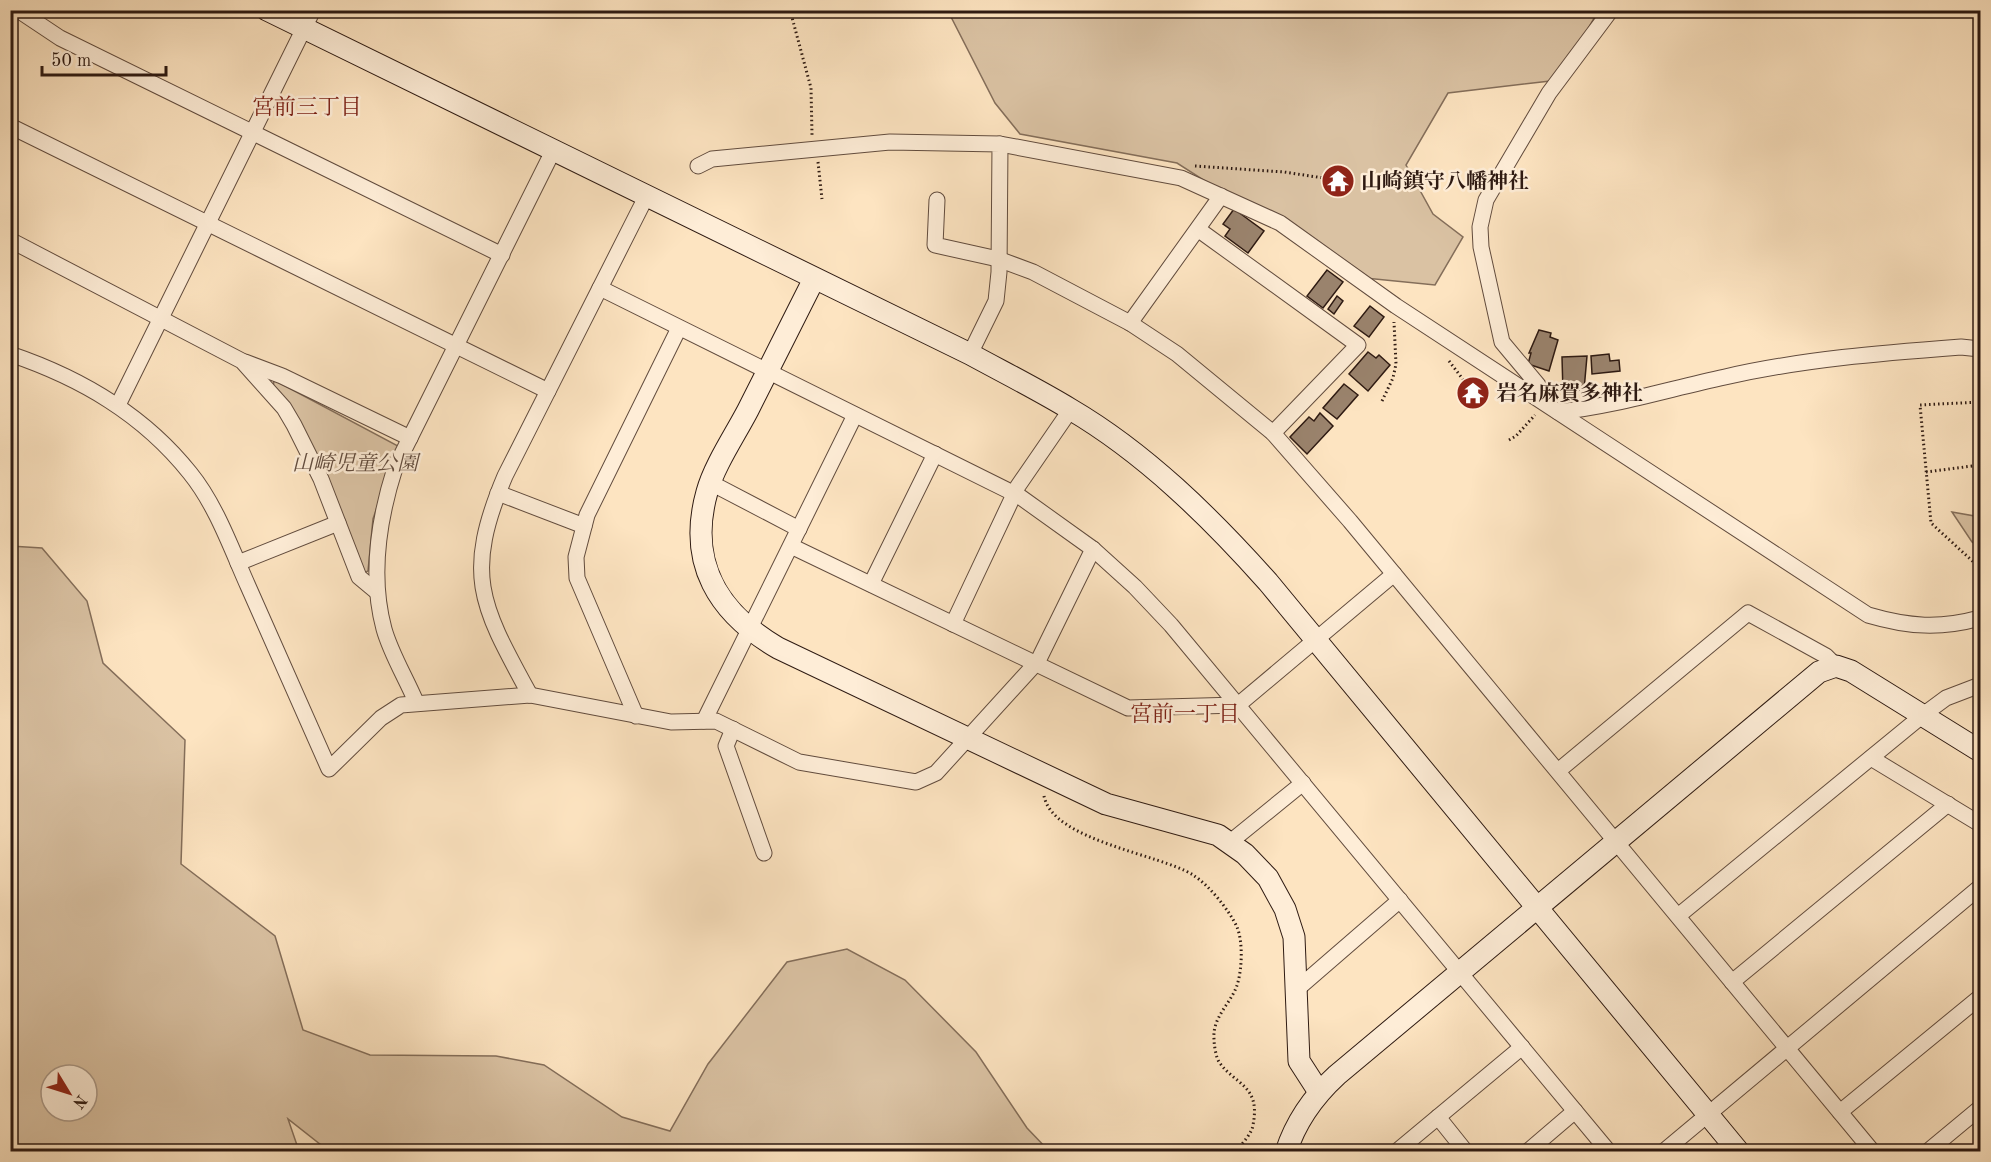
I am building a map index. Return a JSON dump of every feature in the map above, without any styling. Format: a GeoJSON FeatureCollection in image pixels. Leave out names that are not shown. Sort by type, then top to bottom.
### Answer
{"type":"FeatureCollection","features":[{"type":"Feature","properties":{"kind":"street"},"geometry":{"type":"LineString","coordinates":[[18,10],[60,38],[502,255]]}},
{"type":"Feature","properties":{"kind":"street"},"geometry":{"type":"LineString","coordinates":[[267,10],[309,20],[553,151],[970,354],[1071,409],[1124,447],[1214,523],[1316,640],[1739,1152]]}},
{"type":"Feature","properties":{"kind":"street"},"geometry":{"type":"LineString","coordinates":[[1544,401],[1538,385],[1502,342],[1481,247],[1480,227],[1486,200],[1549,93],[1611,10]]}},
{"type":"Feature","properties":{"kind":"street"},"geometry":{"type":"LineString","coordinates":[[118,405],[309,20]]}},
{"type":"Feature","properties":{"kind":"street"},"geometry":{"type":"LineString","coordinates":[[10,126],[548,391]]}},
{"type":"Feature","properties":{"kind":"street"},"geometry":{"type":"LineString","coordinates":[[698,166],[712,159],[890,141],[1000,144],[1149,170],[1181,178],[1280,223],[1396,306],[1868,615],[1921,626],[1949,626],[1980,618]]}},
{"type":"Feature","properties":{"kind":"street"},"geometry":{"type":"LineString","coordinates":[[970,354],[996,301],[999,272],[1000,144]]}},
{"type":"Feature","properties":{"kind":"street"},"geometry":{"type":"LineString","coordinates":[[416,702],[384,631],[377,592],[385,499],[395,468],[553,151]]}},
{"type":"Feature","properties":{"kind":"street"},"geometry":{"type":"LineString","coordinates":[[1130,323],[1199,230],[1221,196]]}},
{"type":"Feature","properties":{"kind":"street"},"geometry":{"type":"LineString","coordinates":[[530,695],[499,638],[487,610],[481,584],[482,550],[488,517],[548,391],[646,197]]}},
{"type":"Feature","properties":{"kind":"street"},"geometry":{"type":"LineString","coordinates":[[937,200],[935,245],[998,259],[1071,291],[1130,323],[1177,354],[1273,433],[1394,574],[1873,1152]]}},
{"type":"Feature","properties":{"kind":"street"},"geometry":{"type":"LineString","coordinates":[[1199,230],[1358,345],[1273,433]]}},
{"type":"Feature","properties":{"kind":"street"},"geometry":{"type":"LineString","coordinates":[[10,240],[242,361],[282,376],[410,438]]}},
{"type":"Feature","properties":{"kind":"street"},"geometry":{"type":"LineString","coordinates":[[814,279],[711,483],[702,516],[701,541],[712,586],[722,602],[749,629],[778,648],[1116,808],[1218,835],[1245,854],[1268,878],[1285,909],[1294,937],[1299,1061],[1319,1092]]}},
{"type":"Feature","properties":{"kind":"street"},"geometry":{"type":"LineString","coordinates":[[600,288],[1015,494],[1055,519],[1093,549],[1164,617],[1609,1152]]}},
{"type":"Feature","properties":{"kind":"street"},"geometry":{"type":"LineString","coordinates":[[636,716],[577,578],[576,556],[584,526],[680,328]]}},
{"type":"Feature","properties":{"kind":"street"},"geometry":{"type":"LineString","coordinates":[[1558,412],[1607,405],[1726,376],[1843,356],[1961,346],[1980,349]]}},
{"type":"Feature","properties":{"kind":"street"},"geometry":{"type":"LineString","coordinates":[[10,354],[58,372],[118,405],[156,436],[191,474],[219,521],[329,769],[381,717],[401,705],[416,702],[530,695],[671,722],[716,721],[799,762],[916,782],[936,773],[1035,663],[1093,549]]}},
{"type":"Feature","properties":{"kind":"street"},"geometry":{"type":"LineString","coordinates":[[242,361],[284,408],[294,425],[338,522],[359,577],[377,592]]}},
{"type":"Feature","properties":{"kind":"street"},"geometry":{"type":"LineString","coordinates":[[953,624],[1015,494],[1071,409]]}},
{"type":"Feature","properties":{"kind":"street"},"geometry":{"type":"LineString","coordinates":[[704,721],[855,415]]}},
{"type":"Feature","properties":{"kind":"street"},"geometry":{"type":"LineString","coordinates":[[871,584],[934,454]]}},
{"type":"Feature","properties":{"kind":"street"},"geometry":{"type":"LineString","coordinates":[[711,483],[799,529]]}},
{"type":"Feature","properties":{"kind":"street"},"geometry":{"type":"LineString","coordinates":[[498,493],[584,526]]}},
{"type":"Feature","properties":{"kind":"street"},"geometry":{"type":"LineString","coordinates":[[238,562],[338,522]]}},
{"type":"Feature","properties":{"kind":"street"},"geometry":{"type":"LineString","coordinates":[[790,546],[1128,708],[1238,705],[1394,574]]}},
{"type":"Feature","properties":{"kind":"street"},"geometry":{"type":"LineString","coordinates":[[1558,771],[1748,613],[1826,656],[1836,666],[1851,671],[1980,751]]}},
{"type":"Feature","properties":{"kind":"street"},"geometry":{"type":"LineString","coordinates":[[1286,1152],[1301,1116],[1319,1092],[1819,672],[1836,666]]}},
{"type":"Feature","properties":{"kind":"street"},"geometry":{"type":"LineString","coordinates":[[1678,916],[1923,715],[1946,698],[1980,685]]}},
{"type":"Feature","properties":{"kind":"street"},"geometry":{"type":"LineString","coordinates":[[733,729],[726,746],[764,854]]}},
{"type":"Feature","properties":{"kind":"street"},"geometry":{"type":"LineString","coordinates":[[1871,758],[1980,824]]}},
{"type":"Feature","properties":{"kind":"street"},"geometry":{"type":"LineString","coordinates":[[1229,843],[1303,783]]}},
{"type":"Feature","properties":{"kind":"street"},"geometry":{"type":"LineString","coordinates":[[1732,982],[1948,804]]}},
{"type":"Feature","properties":{"kind":"street"},"geometry":{"type":"LineString","coordinates":[[1663,1152],[1980,887]]}},
{"type":"Feature","properties":{"kind":"street"},"geometry":{"type":"LineString","coordinates":[[1296,990],[1400,900]]}},
{"type":"Feature","properties":{"kind":"street"},"geometry":{"type":"LineString","coordinates":[[1840,1112],[1980,997]]}},
{"type":"Feature","properties":{"kind":"street"},"geometry":{"type":"LineString","coordinates":[[1396,1152],[1521,1047]]}},
{"type":"Feature","properties":{"kind":"street"},"geometry":{"type":"LineString","coordinates":[[1927,1152],[1980,1108]]}},
{"type":"Feature","properties":{"kind":"street"},"geometry":{"type":"LineString","coordinates":[[1527,1152],[1575,1112]]}},
{"type":"Feature","properties":{"kind":"street"},"geometry":{"type":"LineString","coordinates":[[1438,1117],[1466,1152]]}},
{"type":"Feature","properties":{"kind":"path"},"geometry":{"type":"LineString","coordinates":[[790,10],[812,87],[811,131],[822,199]]}},
{"type":"Feature","properties":{"kind":"path"},"geometry":{"type":"LineString","coordinates":[[1192,166],[1284,172],[1329,179]]}},
{"type":"Feature","properties":{"kind":"path"},"geometry":{"type":"LineString","coordinates":[[1382,401],[1393,378],[1396,364],[1392,337],[1396,306]]}},
{"type":"Feature","properties":{"kind":"path"},"geometry":{"type":"LineString","coordinates":[[1509,440],[1524,428],[1544,401]]}},
{"type":"Feature","properties":{"kind":"path"},"geometry":{"type":"LineString","coordinates":[[1980,402],[1920,405],[1931,522],[1980,567]]}},
{"type":"Feature","properties":{"kind":"path"},"geometry":{"type":"LineString","coordinates":[[1926,472],[1980,465]]}},
{"type":"Feature","properties":{"kind":"path"},"geometry":{"type":"LineString","coordinates":[[1040,773],[1046,803],[1060,818],[1089,836],[1194,876],[1217,899],[1237,928],[1241,954],[1238,983],[1219,1014],[1214,1038],[1218,1061],[1246,1085],[1252,1097],[1253,1126],[1236,1152]]}},
{"type":"Feature","properties":{"kind":"green space"},"geometry":{"type":"Polygon","coordinates":[[[948,11],[1598,11],[1559,80],[1448,93],[1406,165],[1433,214],[1463,237],[1435,285],[1355,277],[1177,163],[1020,134],[995,103],[948,11]]]}},
{"type":"Feature","properties":{"kind":"green space","name":"山崎児童公園"},"geometry":{"type":"Polygon","coordinates":[[[274,380],[398,446],[373,519],[368,571],[364,573],[273,389],[274,380]]]}},
{"type":"Feature","properties":{"kind":"green space"},"geometry":{"type":"Polygon","coordinates":[[[1952,512],[1980,517],[1980,548],[1972,542],[1952,512]]]}},
{"type":"Feature","properties":{"kind":"green space"},"geometry":{"type":"Polygon","coordinates":[[[10,546],[42,548],[87,601],[103,663],[185,740],[181,864],[275,936],[303,1030],[370,1055],[496,1056],[544,1065],[622,1117],[670,1131],[708,1064],[787,962],[847,949],[905,980],[976,1052],[1027,1128],[1049,1151],[330,1152],[288,1119],[299,1151],[11,1151],[10,546]]]}},
{"type":"Feature","properties":{"kind":"building"},"geometry":{"type":"Polygon","coordinates":[[[1333,175],[1342,175],[1342,185],[1333,185],[1333,175]]]}},
{"type":"Feature","properties":{"kind":"building"},"geometry":{"type":"Polygon","coordinates":[[[1234,209],[1264,231],[1248,253],[1225,236],[1230,229],[1223,224],[1234,209]]]}},
{"type":"Feature","properties":{"kind":"building"},"geometry":{"type":"Polygon","coordinates":[[[1327,270],[1343,282],[1323,308],[1307,296],[1327,270]]]}},
{"type":"Feature","properties":{"kind":"building"},"geometry":{"type":"Polygon","coordinates":[[[1337,296],[1343,301],[1334,314],[1328,309],[1337,296]]]}},
{"type":"Feature","properties":{"kind":"building"},"geometry":{"type":"Polygon","coordinates":[[[1370,306],[1384,317],[1369,337],[1354,326],[1370,306]]]}},
{"type":"Feature","properties":{"kind":"building"},"geometry":{"type":"Polygon","coordinates":[[[1539,330],[1551,333],[1550,337],[1558,340],[1549,371],[1528,364],[1531,353],[1529,353],[1539,330]]]}},
{"type":"Feature","properties":{"kind":"building"},"geometry":{"type":"Polygon","coordinates":[[[1368,352],[1376,358],[1379,355],[1390,365],[1368,391],[1349,374],[1368,352]]]}},
{"type":"Feature","properties":{"kind":"building"},"geometry":{"type":"Polygon","coordinates":[[[1609,354],[1610,361],[1619,360],[1620,371],[1592,374],[1591,356],[1609,354]]]}},
{"type":"Feature","properties":{"kind":"building"},"geometry":{"type":"Polygon","coordinates":[[[1587,356],[1584,390],[1563,393],[1562,357],[1587,356]]]}},
{"type":"Feature","properties":{"kind":"building"},"geometry":{"type":"Polygon","coordinates":[[[1344,384],[1358,395],[1337,419],[1323,408],[1344,384]]]}},
{"type":"Feature","properties":{"kind":"building"},"geometry":{"type":"Polygon","coordinates":[[[1475,386],[1481,394],[1473,400],[1467,392],[1475,386]]]}},
{"type":"Feature","properties":{"kind":"building"},"geometry":{"type":"Polygon","coordinates":[[[1320,413],[1333,426],[1307,454],[1290,437],[1309,417],[1314,421],[1320,413]]]}},
{"type":"Feature","properties":{"kind":"place","name":"山崎鎮守八幡神社"},"geometry":{"type":"Point","coordinates":[1338,181]}},
{"type":"Feature","properties":{"kind":"place","name":"岩名麻賀多神社"},"geometry":{"type":"Point","coordinates":[1473,393]}},
{"type":"Feature","properties":{"kind":"district","name":"宮前三丁目"},"geometry":{"type":"Point","coordinates":[307,106]}},
{"type":"Feature","properties":{"kind":"district","name":"宮前一丁目"},"geometry":{"type":"Point","coordinates":[1185,713]}}]}
